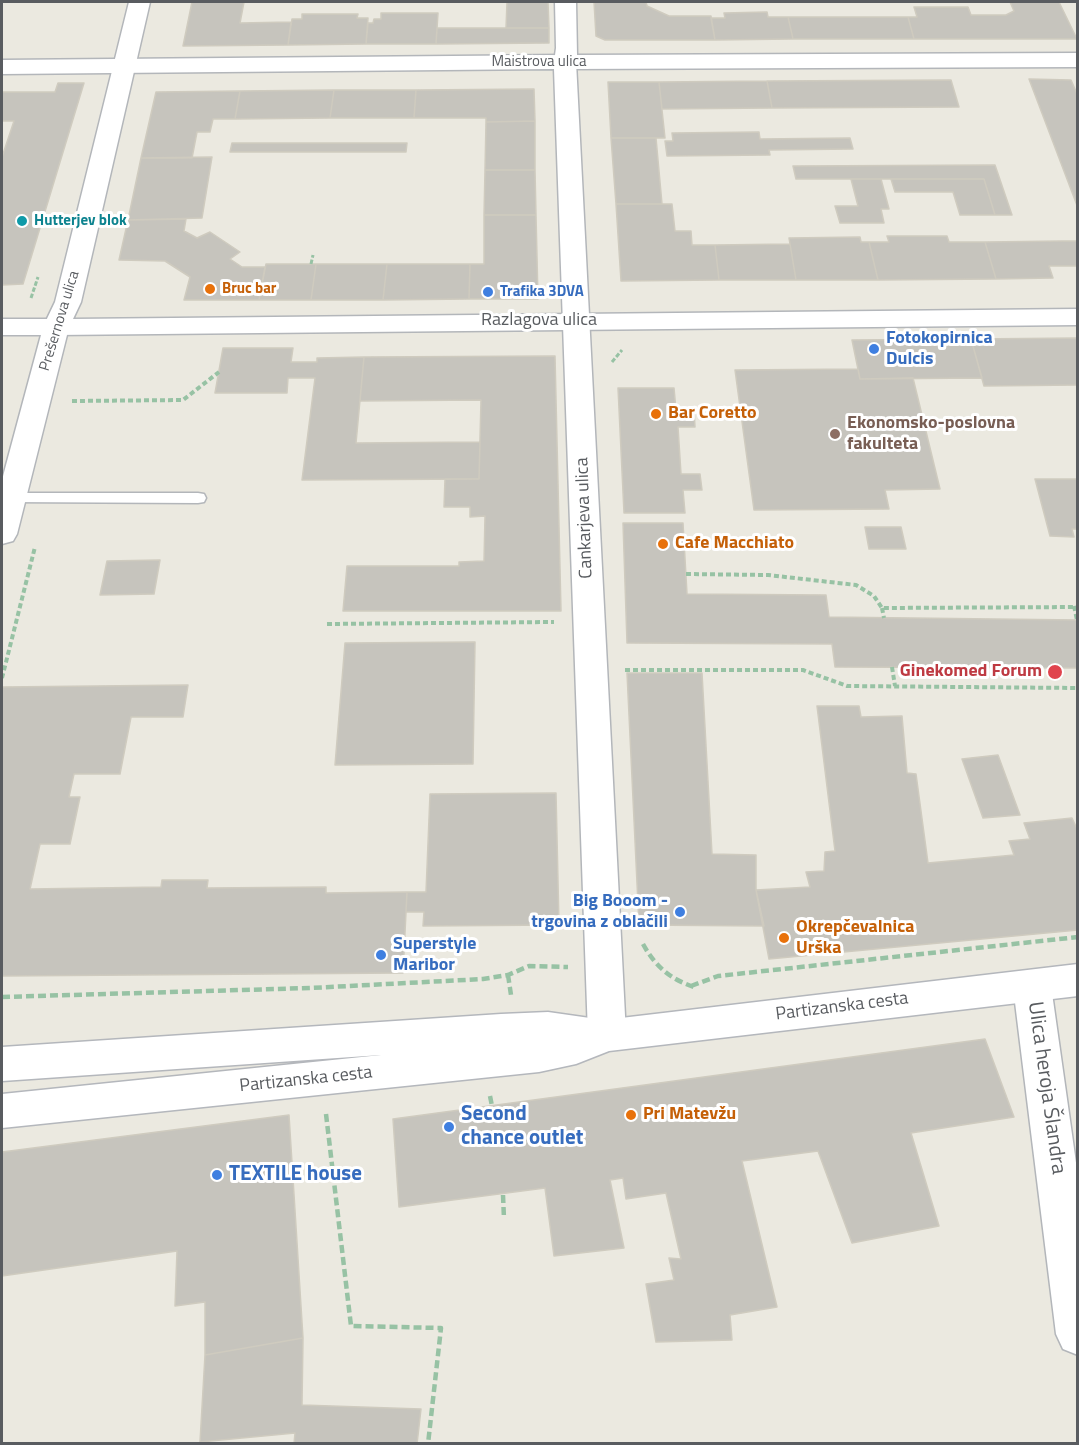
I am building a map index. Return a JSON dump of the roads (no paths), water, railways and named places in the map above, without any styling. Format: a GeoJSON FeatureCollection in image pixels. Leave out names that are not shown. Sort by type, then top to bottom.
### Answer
{"type":"FeatureCollection","features":[{"type":"Feature","properties":{"kind":"street","name":"Prešernova ulica"},"geometry":{"type":"LineString","coordinates":[[2,534],[56,327],[68,302],[139,2]]}},
{"type":"Feature","properties":{"kind":"street","name":"Cankarjeva ulica"},"geometry":{"type":"LineString","coordinates":[[565,2],[567,48],[565,62],[607,1035]]}},
{"type":"Feature","properties":{"kind":"street","name":"Maistrova ulica"},"geometry":{"type":"LineString","coordinates":[[2,67],[929,59],[1077,60]]}},
{"type":"Feature","properties":{"kind":"street","name":"Razlagova ulica"},"geometry":{"type":"LineString","coordinates":[[2,327],[1077,317]]}},
{"type":"Feature","properties":{"kind":"street","name":"Partizanska cesta"},"geometry":{"type":"LineString","coordinates":[[2,1064],[501,1030],[548,1028],[607,1035],[1077,980]]}},
{"type":"Feature","properties":{"kind":"street","name":"Ulica heroja Šlandra"},"geometry":{"type":"LineString","coordinates":[[1032,986],[1077,1334]]}},
{"type":"Feature","properties":{"kind":"street","name":"Partizanska cesta"},"geometry":{"type":"LineString","coordinates":[[2,1111],[539,1055],[576,1047],[607,1035]]}},
{"type":"Feature","properties":{"kind":"lane"},"geometry":{"type":"LineString","coordinates":[[11,498],[198,498]]}},
{"type":"Feature","properties":{"kind":"place","name":"Hutterjev blok"},"geometry":{"type":"Point","coordinates":[22,221]}},
{"type":"Feature","properties":{"kind":"place","name":"Bruc bar"},"geometry":{"type":"Point","coordinates":[210,289]}},
{"type":"Feature","properties":{"kind":"place","name":"Trafika 3DVA"},"geometry":{"type":"Point","coordinates":[488,292]}},
{"type":"Feature","properties":{"kind":"place","name":"Fotokopirnica Dulcis"},"geometry":{"type":"Point","coordinates":[874,349]}},
{"type":"Feature","properties":{"kind":"place","name":"Bar Coretto"},"geometry":{"type":"Point","coordinates":[656,414]}},
{"type":"Feature","properties":{"kind":"place","name":"Ekonomsko-poslovna fakulteta"},"geometry":{"type":"Point","coordinates":[835,434]}},
{"type":"Feature","properties":{"kind":"place","name":"Cafe Macchiato"},"geometry":{"type":"Point","coordinates":[663,544]}},
{"type":"Feature","properties":{"kind":"place","name":"Ginekomed Forum"},"geometry":{"type":"Point","coordinates":[1055,672]}},
{"type":"Feature","properties":{"kind":"place","name":"Big Booom - trgovina z oblačili"},"geometry":{"type":"Point","coordinates":[680,912]}},
{"type":"Feature","properties":{"kind":"place","name":"Okrepčevalnica Urška"},"geometry":{"type":"Point","coordinates":[784,938]}},
{"type":"Feature","properties":{"kind":"place","name":"Superstyle Maribor"},"geometry":{"type":"Point","coordinates":[381,955]}},
{"type":"Feature","properties":{"kind":"place","name":"Pri Matevžu"},"geometry":{"type":"Point","coordinates":[631,1115]}},
{"type":"Feature","properties":{"kind":"place","name":"Second chance outlet"},"geometry":{"type":"Point","coordinates":[449,1127]}},
{"type":"Feature","properties":{"kind":"place","name":"TEXTILE house"},"geometry":{"type":"Point","coordinates":[217,1175]}}]}
